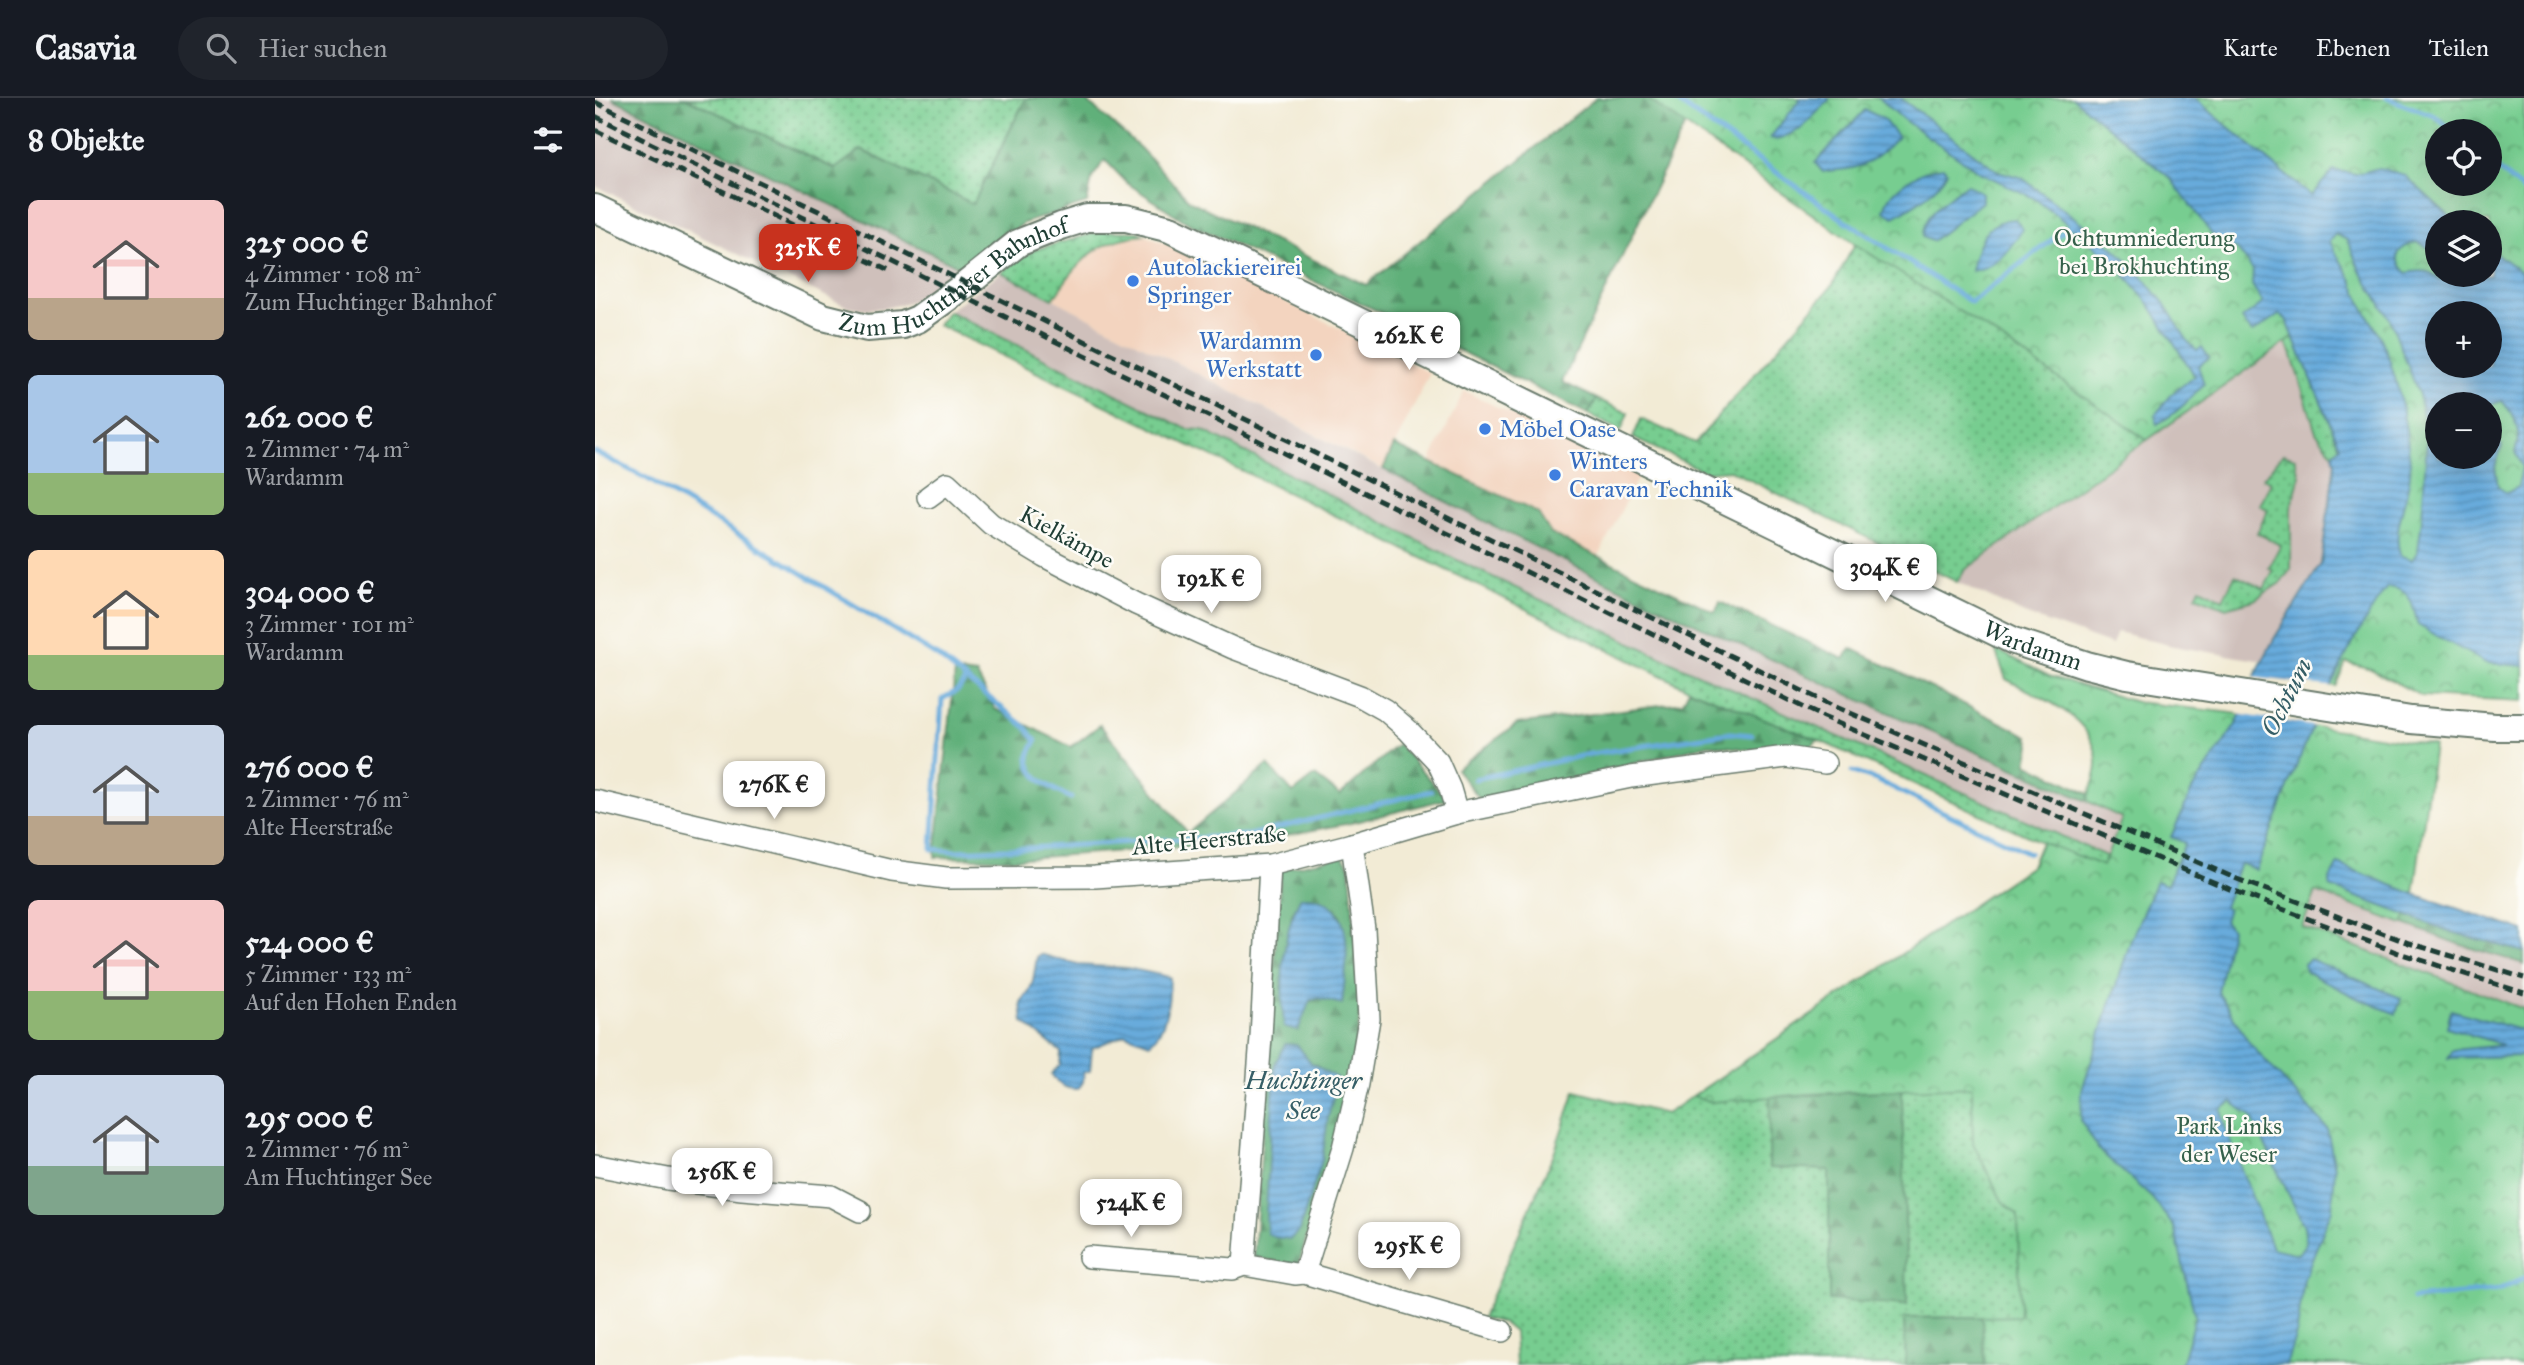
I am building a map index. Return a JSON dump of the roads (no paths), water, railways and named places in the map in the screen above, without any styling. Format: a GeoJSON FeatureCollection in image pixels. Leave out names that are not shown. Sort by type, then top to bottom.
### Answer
{"type":"FeatureCollection","features":[{"type":"Feature","properties":{"kind":"street","name":"Zum Huchtinger Bahnhof"},"geometry":{"type":"LineString","coordinates":[[595,208],[823,317],[867,328],[903,325],[918,319],[968,284],[1018,243],[1087,218],[1126,218]]}},
{"type":"Feature","properties":{"kind":"street","name":"Wardamm"},"geometry":{"type":"LineString","coordinates":[[1126,218],[1170,229],[2014,641],[2127,675],[2424,721],[2524,727]]}},
{"type":"Feature","properties":{"kind":"street","name":"Kielkämpe"},"geometry":{"type":"LineString","coordinates":[[928,497],[947,482],[991,524],[1044,556],[1136,604],[1233,648],[1360,696],[1385,710],[1438,762],[1457,813]]}},
{"type":"Feature","properties":{"kind":"street","name":"Alte Heerstraße"},"geometry":{"type":"LineString","coordinates":[[595,801],[893,871],[946,878],[1095,877],[1270,865],[1457,813],[1631,777],[1786,757],[1825,763]]}},
{"type":"Feature","properties":{"kind":"street"},"geometry":{"type":"LineString","coordinates":[[1304,1273],[1343,1148],[1369,1019],[1364,929],[1352,844]]}},
{"type":"Feature","properties":{"kind":"street"},"geometry":{"type":"LineString","coordinates":[[1244,1265],[1262,1024],[1270,865]]}},
{"type":"Feature","properties":{"kind":"street"},"geometry":{"type":"LineString","coordinates":[[595,1165],[742,1189],[831,1196],[860,1211]]}},
{"type":"Feature","properties":{"kind":"street"},"geometry":{"type":"LineString","coordinates":[[1090,1257],[1233,1269],[1244,1265],[1304,1273],[1502,1331]]}},
{"type":"Feature","properties":{"kind":"water"},"geometry":{"type":"Polygon","coordinates":[[[1801,98],[1829,100],[1801,129],[1777,140],[1770,138],[1801,98]]]}},
{"type":"Feature","properties":{"kind":"water"},"geometry":{"type":"Polygon","coordinates":[[[1879,98],[1900,98],[1998,171],[2022,178],[2112,246],[2139,272],[2164,303],[2189,343],[2197,350],[2202,347],[2209,358],[2198,366],[2204,384],[2199,390],[2177,411],[2157,424],[2155,415],[2173,393],[2195,376],[2150,305],[2120,269],[2034,198],[1981,173],[1904,120],[1879,98]]]}},
{"type":"Feature","properties":{"kind":"water","name":"Ochtum"},"geometry":{"type":"Polygon","coordinates":[[[2073,98],[2194,98],[2311,196],[2333,170],[2356,174],[2379,168],[2404,175],[2443,210],[2425,210],[2425,246],[2417,242],[2398,253],[2399,262],[2407,273],[2425,271],[2425,287],[2502,287],[2502,258],[2521,272],[2524,280],[2524,666],[2486,663],[2418,625],[2410,598],[2402,591],[2387,587],[2347,654],[2330,689],[2256,870],[2240,863],[2224,907],[2228,909],[2224,921],[2231,929],[2218,992],[2250,1044],[2327,1128],[2335,1168],[2332,1209],[2304,1279],[2297,1331],[2286,1365],[2181,1365],[2195,1316],[2174,1227],[2152,1198],[2099,1150],[2081,1121],[2082,1090],[2131,940],[2156,881],[2167,885],[2185,843],[2171,837],[2192,790],[2237,723],[2254,678],[2274,639],[2321,564],[2335,463],[2333,454],[2340,446],[2286,319],[2279,315],[2252,333],[2242,319],[2263,303],[2252,285],[2253,270],[2237,249],[2219,244],[2170,178],[2073,98]],[[2232,1102],[2221,1109],[2225,1128],[2272,1248],[2298,1254],[2306,1243],[2304,1226],[2251,1116],[2232,1102]]]}},
{"type":"Feature","properties":{"kind":"water"},"geometry":{"type":"Polygon","coordinates":[[[1865,110],[1882,118],[1898,137],[1879,155],[1862,165],[1823,172],[1815,163],[1865,110]]]}},
{"type":"Feature","properties":{"kind":"water"},"geometry":{"type":"Polygon","coordinates":[[[1943,167],[1947,172],[1943,179],[1924,198],[1894,217],[1884,211],[1892,194],[1907,181],[1943,167]]]}},
{"type":"Feature","properties":{"kind":"water"},"geometry":{"type":"Polygon","coordinates":[[[1967,184],[1982,193],[1982,202],[1932,241],[1923,237],[1927,220],[1932,213],[1967,184]]]}},
{"type":"Feature","properties":{"kind":"water"},"geometry":{"type":"Polygon","coordinates":[[[2015,219],[2023,229],[2007,251],[1988,266],[1971,271],[1983,236],[1996,224],[2015,219]]]}},
{"type":"Feature","properties":{"kind":"water"},"geometry":{"type":"Polygon","coordinates":[[[2338,864],[2414,894],[2524,931],[2524,952],[2452,932],[2330,887],[2330,879],[2338,864]]]}},
{"type":"Feature","properties":{"kind":"water","name":"Huchtinger See"},"geometry":{"type":"Polygon","coordinates":[[[1301,897],[1320,899],[1333,908],[1341,920],[1347,953],[1342,1004],[1319,998],[1310,1000],[1298,1030],[1284,1027],[1282,994],[1283,960],[1289,928],[1301,897]]]}},
{"type":"Feature","properties":{"kind":"water"},"geometry":{"type":"Polygon","coordinates":[[[1040,954],[1078,965],[1127,968],[1170,977],[1161,1030],[1150,1043],[1126,1034],[1092,1048],[1090,1071],[1084,1072],[1083,1082],[1078,1089],[1060,1084],[1051,1074],[1060,1065],[1061,1052],[1023,1022],[1021,1002],[1029,992],[1040,954]]]}},
{"type":"Feature","properties":{"kind":"water"},"geometry":{"type":"Polygon","coordinates":[[[2310,959],[2401,998],[2396,1014],[2357,998],[2305,971],[2304,964],[2310,959]]]}},
{"type":"Feature","properties":{"kind":"water"},"geometry":{"type":"Polygon","coordinates":[[[2451,1010],[2524,1031],[2524,1056],[2448,1058],[2453,1050],[2503,1045],[2447,1027],[2451,1010]]]}},
{"type":"Feature","properties":{"kind":"water","name":"Huchtinger See"},"geometry":{"type":"Polygon","coordinates":[[[1285,1044],[1297,1045],[1311,1063],[1338,1079],[1328,1117],[1322,1160],[1299,1231],[1290,1239],[1274,1237],[1267,1233],[1266,1212],[1275,1064],[1285,1044]]]}},
{"type":"Feature","properties":{"kind":"waterway"},"geometry":{"type":"LineString","coordinates":[[1672,98],[1841,218],[1971,302],[2074,223]]}},
{"type":"Feature","properties":{"kind":"waterway"},"geometry":{"type":"LineString","coordinates":[[2387,98],[2439,119]]}},
{"type":"Feature","properties":{"kind":"waterway"},"geometry":{"type":"LineString","coordinates":[[2502,173],[2524,191]]}},
{"type":"Feature","properties":{"kind":"waterway"},"geometry":{"type":"LineString","coordinates":[[595,452],[648,479],[937,656],[1027,728],[1036,741],[1029,756],[1033,771],[1044,783],[1071,798]]}},
{"type":"Feature","properties":{"kind":"waterway"},"geometry":{"type":"LineString","coordinates":[[966,679],[958,690],[942,699],[932,849],[955,851],[1029,848],[1249,835],[1431,791]]}},
{"type":"Feature","properties":{"kind":"waterway"},"geometry":{"type":"LineString","coordinates":[[1475,779],[1590,754],[1729,733],[1752,735]]}},
{"type":"Feature","properties":{"kind":"waterway"},"geometry":{"type":"LineString","coordinates":[[1852,772],[1876,780],[2029,853]]}},
{"type":"Feature","properties":{"kind":"waterway"},"geometry":{"type":"LineString","coordinates":[[2413,1299],[2500,1290],[2524,1278]]}},
{"type":"Feature","properties":{"kind":"railway"},"geometry":{"type":"LineString","coordinates":[[595,102],[1829,704],[2237,879],[2409,943],[2524,978]]}},
{"type":"Feature","properties":{"kind":"railway"},"geometry":{"type":"LineString","coordinates":[[595,116],[1823,717],[2232,890],[2396,952],[2524,993]]}},
{"type":"Feature","properties":{"kind":"railway"},"geometry":{"type":"LineString","coordinates":[[595,130],[889,271]]}},
{"type":"Feature","properties":{"kind":"place","name":"Autolackiereirei Springer"},"geometry":{"type":"Point","coordinates":[1133,281]}},
{"type":"Feature","properties":{"kind":"place","name":"Wardamm Werkstatt"},"geometry":{"type":"Point","coordinates":[1316,355]}},
{"type":"Feature","properties":{"kind":"place","name":"Möbel Oase"},"geometry":{"type":"Point","coordinates":[1485,429]}},
{"type":"Feature","properties":{"kind":"place","name":"Winters Caravan Technik"},"geometry":{"type":"Point","coordinates":[1555,475]}},
{"type":"Feature","properties":{"kind":"park label","name":"Ochtumniederung bei Brokhuchting"},"geometry":{"type":"Point","coordinates":[2144,252]}},
{"type":"Feature","properties":{"kind":"park label","name":"Park Links der Weser"},"geometry":{"type":"Point","coordinates":[2229,1140]}}]}
